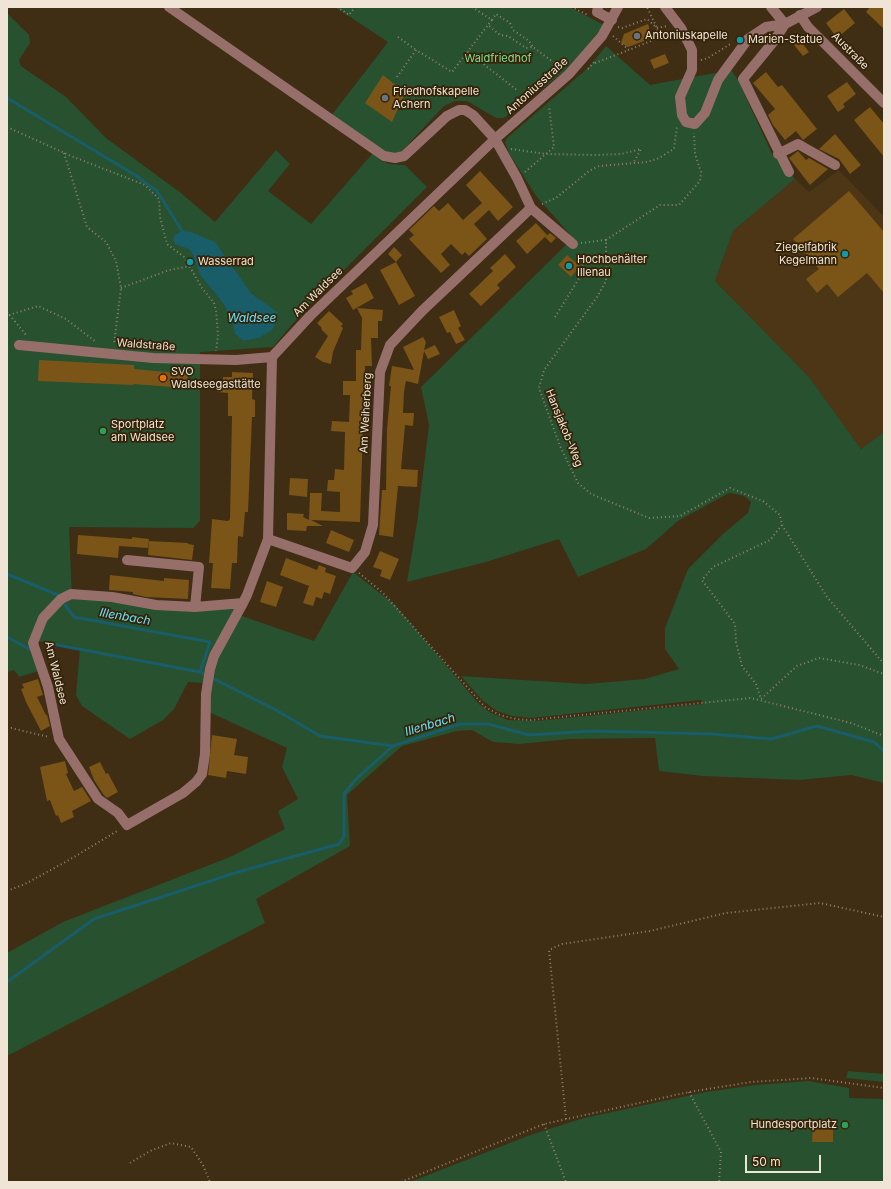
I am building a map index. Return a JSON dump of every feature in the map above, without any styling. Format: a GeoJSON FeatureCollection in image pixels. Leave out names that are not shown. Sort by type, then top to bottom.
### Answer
{"type":"FeatureCollection","features":[{"type":"Feature","properties":{"kind":"street"},"geometry":{"type":"LineString","coordinates":[[169,7],[384,156],[395,158],[404,156],[447,116],[459,110],[465,110],[473,115],[497,143],[517,178],[531,208],[573,244]]}},
{"type":"Feature","properties":{"kind":"street"},"geometry":{"type":"LineString","coordinates":[[598,7],[597,12],[610,27]]}},
{"type":"Feature","properties":{"kind":"street","name":"Antoniusstraße"},"geometry":{"type":"LineString","coordinates":[[497,143],[569,74],[610,27],[618,7]]}},
{"type":"Feature","properties":{"kind":"street"},"geometry":{"type":"LineString","coordinates":[[665,7],[681,28],[692,50],[692,70],[680,97],[682,115],[686,122],[695,124],[705,113],[718,80],[748,39],[766,27],[785,24],[817,7]]}},
{"type":"Feature","properties":{"kind":"street"},"geometry":{"type":"LineString","coordinates":[[771,7],[785,24]]}},
{"type":"Feature","properties":{"kind":"street","name":"Austraße"},"geometry":{"type":"LineString","coordinates":[[800,15],[808,27],[839,56],[884,103]]}},
{"type":"Feature","properties":{"kind":"street"},"geometry":{"type":"LineString","coordinates":[[785,24],[774,41],[742,79],[778,154],[789,172]]}},
{"type":"Feature","properties":{"kind":"street","name":"Am Waldsee"},"geometry":{"type":"LineString","coordinates":[[272,357],[321,305],[497,143]]}},
{"type":"Feature","properties":{"kind":"street"},"geometry":{"type":"LineString","coordinates":[[778,154],[798,144],[835,165]]}},
{"type":"Feature","properties":{"kind":"street","name":"Am Weiherberg"},"geometry":{"type":"LineString","coordinates":[[352,568],[365,552],[373,525],[380,372],[390,345],[422,311],[531,208]]}},
{"type":"Feature","properties":{"kind":"street","name":"Waldstraße"},"geometry":{"type":"LineString","coordinates":[[19,345],[153,358],[216,360],[272,357]]}},
{"type":"Feature","properties":{"kind":"street"},"geometry":{"type":"LineString","coordinates":[[127,825],[183,793],[196,782],[202,774],[206,754],[207,685],[210,669],[214,656],[243,604],[268,539],[272,357]]}},
{"type":"Feature","properties":{"kind":"street"},"geometry":{"type":"LineString","coordinates":[[268,539],[352,568]]}},
{"type":"Feature","properties":{"kind":"street"},"geometry":{"type":"LineString","coordinates":[[127,560],[199,567],[195,607]]}},
{"type":"Feature","properties":{"kind":"street","name":"Am Waldsee"},"geometry":{"type":"LineString","coordinates":[[127,825],[118,813],[98,799],[59,739],[48,687],[33,643],[43,618],[61,599],[71,594],[112,597],[156,605],[195,607],[243,604]]}},
{"type":"Feature","properties":{"kind":"path"},"geometry":{"type":"LineString","coordinates":[[337,7],[349,15],[355,7]]}},
{"type":"Feature","properties":{"kind":"path"},"geometry":{"type":"LineString","coordinates":[[472,7],[492,20]]}},
{"type":"Feature","properties":{"kind":"path"},"geometry":{"type":"LineString","coordinates":[[593,63],[658,38],[657,28],[647,7]]}},
{"type":"Feature","properties":{"kind":"path"},"geometry":{"type":"LineString","coordinates":[[398,37],[452,72],[496,14],[510,23],[513,30],[529,41],[533,47],[569,74]]}},
{"type":"Feature","properties":{"kind":"path"},"geometry":{"type":"LineString","coordinates":[[610,27],[622,28],[647,19],[657,28]]}},
{"type":"Feature","properties":{"kind":"path"},"geometry":{"type":"LineString","coordinates":[[488,25],[500,35],[508,36],[526,48],[533,47]]}},
{"type":"Feature","properties":{"kind":"path"},"geometry":{"type":"LineString","coordinates":[[610,27],[629,50]]}},
{"type":"Feature","properties":{"kind":"path"},"geometry":{"type":"LineString","coordinates":[[397,77],[416,50]]}},
{"type":"Feature","properties":{"kind":"path"},"geometry":{"type":"LineString","coordinates":[[468,52],[518,91]]}},
{"type":"Feature","properties":{"kind":"path"},"geometry":{"type":"LineString","coordinates":[[517,178],[554,147],[548,104]]}},
{"type":"Feature","properties":{"kind":"path"},"geometry":{"type":"LineString","coordinates":[[531,208],[556,198],[589,170],[599,166],[657,159],[674,149],[677,120],[682,115]]}},
{"type":"Feature","properties":{"kind":"path"},"geometry":{"type":"LineString","coordinates":[[555,317],[583,272],[584,267],[573,244],[606,240],[660,205],[679,205],[700,181],[701,172],[694,154],[695,124]]}},
{"type":"Feature","properties":{"kind":"path"},"geometry":{"type":"LineString","coordinates":[[7,127],[63,152],[145,185],[159,199],[160,217],[167,244],[184,257],[191,266],[202,288],[214,303],[218,335],[216,360]]}},
{"type":"Feature","properties":{"kind":"path"},"geometry":{"type":"LineString","coordinates":[[497,143],[546,154],[621,154],[641,149],[634,162]]}},
{"type":"Feature","properties":{"kind":"path"},"geometry":{"type":"LineString","coordinates":[[31,347],[26,335],[8,314],[38,306],[66,319],[112,354],[121,288],[116,261],[106,242],[87,227],[63,152]]}},
{"type":"Feature","properties":{"kind":"path","name":"Hansjakob-Weg"},"geometry":{"type":"LineString","coordinates":[[606,240],[606,281],[597,297],[544,370],[539,388],[560,446],[578,483],[591,494],[649,518],[680,516],[730,488],[763,501],[780,514],[782,525],[827,597],[884,664]]}},
{"type":"Feature","properties":{"kind":"path"},"geometry":{"type":"LineString","coordinates":[[121,288],[169,270],[191,266]]}},
{"type":"Feature","properties":{"kind":"path"},"geometry":{"type":"LineString","coordinates":[[761,699],[756,684],[742,666],[736,642],[735,624],[702,580],[713,567],[770,540],[782,525]]}},
{"type":"Feature","properties":{"kind":"path"},"geometry":{"type":"LineString","coordinates":[[352,568],[384,593],[484,707],[500,715],[516,719],[531,720],[751,698],[761,699],[851,724],[884,736]]}},
{"type":"Feature","properties":{"kind":"path"},"geometry":{"type":"LineString","coordinates":[[761,699],[797,666],[819,658],[859,665],[884,674]]}},
{"type":"Feature","properties":{"kind":"path"},"geometry":{"type":"LineString","coordinates":[[7,730],[11,728],[59,739]]}},
{"type":"Feature","properties":{"kind":"path"},"geometry":{"type":"LineString","coordinates":[[7,891],[26,884],[127,825]]}},
{"type":"Feature","properties":{"kind":"path"},"geometry":{"type":"LineString","coordinates":[[566,1119],[549,950],[562,944],[650,931],[726,913],[820,903],[884,917]]}},
{"type":"Feature","properties":{"kind":"path"},"geometry":{"type":"LineString","coordinates":[[401,1182],[544,1124],[689,1092],[752,1082],[811,1078],[884,1088]]}},
{"type":"Feature","properties":{"kind":"path"},"geometry":{"type":"LineString","coordinates":[[689,1092],[721,1152],[719,1182]]}},
{"type":"Feature","properties":{"kind":"path"},"geometry":{"type":"LineString","coordinates":[[544,1124],[566,1182]]}},
{"type":"Feature","properties":{"kind":"path"},"geometry":{"type":"LineString","coordinates":[[130,1163],[150,1151],[171,1143],[191,1147],[210,1182]]}},
{"type":"Feature","properties":{"kind":"shaded area"},"geometry":{"type":"Polygon","coordinates":[[[839,170],[884,217],[884,432],[861,449],[809,377],[715,281],[733,231],[795,179],[809,192],[839,170]]]}},
{"type":"Feature","properties":{"kind":"green space","name":"Waldfriedhof"},"geometry":{"type":"Polygon","coordinates":[[[335,7],[569,7],[604,25],[570,67],[504,118],[496,118],[467,101],[455,101],[444,106],[401,152],[390,154],[331,116],[388,42],[335,7]]]}},
{"type":"Feature","properties":{"kind":"green space"},"geometry":{"type":"Polygon","coordinates":[[[7,13],[29,35],[30,43],[19,60],[21,66],[66,97],[106,138],[181,193],[215,222],[276,150],[290,164],[268,191],[311,224],[373,153],[382,161],[390,164],[405,165],[427,187],[307,307],[273,347],[200,352],[200,521],[193,528],[69,527],[72,598],[236,606],[203,683],[188,682],[174,709],[163,720],[130,739],[82,706],[76,695],[80,648],[37,641],[45,669],[19,677],[14,670],[7,672],[7,13]],[[189,249],[196,260],[200,275],[222,302],[231,318],[235,334],[243,341],[259,338],[261,300],[251,293],[236,274],[189,249]]]}},
{"type":"Feature","properties":{"kind":"green space"},"geometry":{"type":"Polygon","coordinates":[[[606,46],[650,85],[731,70],[738,80],[773,156],[778,154],[795,179],[733,231],[715,281],[809,377],[861,449],[884,432],[884,783],[851,775],[799,780],[703,776],[659,771],[655,738],[570,739],[519,744],[493,742],[472,730],[457,731],[402,746],[347,795],[350,846],[256,899],[265,923],[7,1056],[7,953],[63,922],[230,857],[285,829],[278,811],[298,799],[282,767],[287,748],[209,712],[212,668],[239,615],[314,641],[353,572],[395,605],[479,704],[491,713],[508,720],[537,721],[703,704],[701,700],[531,718],[512,716],[497,711],[482,700],[461,676],[586,684],[645,679],[679,669],[665,649],[665,628],[688,569],[724,533],[748,513],[751,502],[744,496],[729,493],[678,521],[646,549],[578,577],[559,539],[486,562],[407,582],[417,523],[429,425],[421,387],[573,238],[536,196],[509,153],[505,142],[507,138],[588,68],[606,46]]]}},
{"type":"Feature","properties":{"kind":"green space"},"geometry":{"type":"Polygon","coordinates":[[[848,1071],[884,1074],[884,1082],[846,1078],[848,1071]]]}},
{"type":"Feature","properties":{"kind":"green space"},"geometry":{"type":"Polygon","coordinates":[[[808,1081],[849,1088],[849,1098],[884,1099],[884,1182],[410,1182],[533,1134],[584,1118],[706,1092],[756,1085],[808,1081]]]}},
{"type":"Feature","properties":{"kind":"water","name":"Waldsee"},"geometry":{"type":"Polygon","coordinates":[[[182,231],[191,232],[215,242],[251,293],[277,312],[277,321],[272,330],[259,338],[243,341],[235,334],[231,318],[222,302],[200,275],[194,257],[189,249],[175,244],[173,239],[175,235],[182,231]]]}},
{"type":"Feature","properties":{"kind":"building"},"geometry":{"type":"Polygon","coordinates":[[[870,7],[884,7],[884,29],[866,12],[870,7]]]}},
{"type":"Feature","properties":{"kind":"building"},"geometry":{"type":"Polygon","coordinates":[[[844,9],[855,23],[837,38],[826,23],[844,9]]]}},
{"type":"Feature","properties":{"kind":"building","name":"Antoniuskapelle"},"geometry":{"type":"Polygon","coordinates":[[[648,24],[652,38],[628,47],[621,43],[624,34],[648,24]]]}},
{"type":"Feature","properties":{"kind":"building"},"geometry":{"type":"Polygon","coordinates":[[[800,40],[809,52],[803,56],[794,45],[800,40]]]}},
{"type":"Feature","properties":{"kind":"building"},"geometry":{"type":"Polygon","coordinates":[[[665,54],[669,63],[654,69],[650,60],[665,54]]]}},
{"type":"Feature","properties":{"kind":"building"},"geometry":{"type":"Polygon","coordinates":[[[766,72],[778,87],[782,85],[817,129],[803,140],[796,131],[785,140],[773,125],[768,115],[775,109],[753,83],[766,72]]]}},
{"type":"Feature","properties":{"kind":"building","name":"Friedhofskapelle Achern"},"geometry":{"type":"Polygon","coordinates":[[[383,75],[405,93],[392,122],[365,103],[383,75]]]}},
{"type":"Feature","properties":{"kind":"building"},"geometry":{"type":"Polygon","coordinates":[[[847,82],[856,94],[843,104],[845,107],[838,112],[827,96],[847,82]]]}},
{"type":"Feature","properties":{"kind":"building"},"geometry":{"type":"Polygon","coordinates":[[[870,107],[884,124],[884,157],[854,120],[870,107]]]}},
{"type":"Feature","properties":{"kind":"building"},"geometry":{"type":"Polygon","coordinates":[[[835,134],[861,165],[850,174],[839,159],[819,149],[835,134]]]}},
{"type":"Feature","properties":{"kind":"building"},"geometry":{"type":"Polygon","coordinates":[[[798,151],[806,160],[809,158],[828,169],[810,185],[789,158],[798,151]]]}},
{"type":"Feature","properties":{"kind":"building"},"geometry":{"type":"Polygon","coordinates":[[[480,171],[513,207],[498,221],[489,210],[474,224],[487,239],[469,256],[465,252],[462,255],[451,244],[441,254],[450,265],[441,273],[409,239],[414,235],[409,230],[434,206],[439,211],[448,203],[463,220],[482,203],[466,185],[480,171]]]}},
{"type":"Feature","properties":{"kind":"building","name":"Ziegelfabrik Kegelmann"},"geometry":{"type":"Polygon","coordinates":[[[849,191],[884,232],[884,293],[867,273],[838,297],[827,284],[817,293],[806,279],[819,269],[793,239],[849,191]]]}},
{"type":"Feature","properties":{"kind":"building"},"geometry":{"type":"Polygon","coordinates":[[[536,223],[547,235],[527,254],[516,241],[536,223]]]}},
{"type":"Feature","properties":{"kind":"building"},"geometry":{"type":"Polygon","coordinates":[[[550,233],[556,238],[551,243],[545,237],[550,233]]]}},
{"type":"Feature","properties":{"kind":"building"},"geometry":{"type":"Polygon","coordinates":[[[394,247],[402,255],[396,262],[388,254],[394,247]]]}},
{"type":"Feature","properties":{"kind":"building"},"geometry":{"type":"Polygon","coordinates":[[[505,254],[516,267],[497,285],[500,288],[481,306],[469,294],[493,271],[490,268],[505,254]]]}},
{"type":"Feature","properties":{"kind":"building","name":"Hochbehälter Illenau"},"geometry":{"type":"Polygon","coordinates":[[[567,255],[580,266],[571,277],[558,265],[567,255]]]}},
{"type":"Feature","properties":{"kind":"building"},"geometry":{"type":"Polygon","coordinates":[[[396,262],[415,296],[399,305],[380,270],[396,262]]]}},
{"type":"Feature","properties":{"kind":"building"},"geometry":{"type":"Polygon","coordinates":[[[366,283],[374,298],[353,310],[346,298],[353,294],[351,291],[366,283]]]}},
{"type":"Feature","properties":{"kind":"building"},"geometry":{"type":"Polygon","coordinates":[[[357,308],[383,310],[382,321],[378,321],[378,338],[371,338],[372,366],[365,366],[360,522],[311,520],[323,526],[307,526],[306,531],[287,530],[287,513],[304,514],[303,517],[309,520],[310,493],[322,493],[321,511],[340,512],[340,492],[327,491],[328,480],[334,480],[335,469],[344,470],[345,432],[331,431],[332,421],[349,422],[350,395],[343,395],[343,381],[356,381],[356,350],[361,350],[362,318],[357,308]]]}},
{"type":"Feature","properties":{"kind":"building"},"geometry":{"type":"Polygon","coordinates":[[[454,310],[461,326],[458,328],[465,340],[456,344],[450,332],[447,333],[439,317],[454,310]]]}},
{"type":"Feature","properties":{"kind":"building"},"geometry":{"type":"Polygon","coordinates":[[[329,311],[343,324],[341,326],[343,328],[333,352],[331,364],[323,362],[315,357],[328,336],[317,323],[329,311]]]}},
{"type":"Feature","properties":{"kind":"building"},"geometry":{"type":"Polygon","coordinates":[[[423,337],[426,342],[424,350],[435,345],[440,354],[428,359],[424,351],[418,384],[406,381],[404,392],[403,413],[414,413],[413,426],[405,425],[401,469],[418,470],[417,487],[398,486],[393,537],[379,535],[382,490],[386,490],[387,429],[391,386],[389,386],[392,366],[414,370],[403,347],[423,337]]]}},
{"type":"Feature","properties":{"kind":"building"},"geometry":{"type":"Polygon","coordinates":[[[39,360],[134,365],[134,369],[188,374],[187,388],[133,384],[38,381],[39,360]]]}},
{"type":"Feature","properties":{"kind":"building"},"geometry":{"type":"Polygon","coordinates":[[[232,372],[253,373],[252,399],[255,400],[255,417],[252,417],[248,512],[245,512],[243,537],[238,536],[237,563],[232,563],[230,589],[211,588],[213,563],[209,563],[212,519],[228,521],[230,519],[232,416],[228,416],[228,393],[217,392],[217,383],[223,383],[223,377],[232,377],[232,372]]]}},
{"type":"Feature","properties":{"kind":"building"},"geometry":{"type":"Polygon","coordinates":[[[290,478],[308,479],[307,497],[289,495],[290,478]]]}},
{"type":"Feature","properties":{"kind":"building"},"geometry":{"type":"Polygon","coordinates":[[[331,530],[354,540],[349,552],[326,543],[331,530]]]}},
{"type":"Feature","properties":{"kind":"building"},"geometry":{"type":"Polygon","coordinates":[[[78,535],[149,539],[148,548],[119,546],[118,558],[77,554],[78,535]]]}},
{"type":"Feature","properties":{"kind":"building"},"geometry":{"type":"Polygon","coordinates":[[[149,541],[188,543],[194,545],[192,560],[148,555],[149,541]]]}},
{"type":"Feature","properties":{"kind":"building"},"geometry":{"type":"Polygon","coordinates":[[[380,551],[399,559],[390,580],[380,576],[382,570],[373,567],[380,551]]]}},
{"type":"Feature","properties":{"kind":"building"},"geometry":{"type":"Polygon","coordinates":[[[286,558],[317,570],[319,565],[326,568],[325,572],[336,576],[330,594],[324,592],[322,599],[316,597],[313,606],[303,603],[309,586],[280,575],[286,558]]]}},
{"type":"Feature","properties":{"kind":"building"},"geometry":{"type":"Polygon","coordinates":[[[110,575],[164,581],[164,578],[189,580],[188,599],[146,597],[133,594],[133,592],[109,590],[110,575]]]}},
{"type":"Feature","properties":{"kind":"building"},"geometry":{"type":"Polygon","coordinates":[[[267,581],[283,587],[276,607],[260,602],[267,581]]]}},
{"type":"Feature","properties":{"kind":"building"},"geometry":{"type":"Polygon","coordinates":[[[38,679],[43,695],[37,697],[47,715],[50,726],[41,731],[21,689],[24,688],[22,684],[38,679]]]}},
{"type":"Feature","properties":{"kind":"building"},"geometry":{"type":"Polygon","coordinates":[[[212,735],[237,739],[234,755],[248,757],[246,774],[227,771],[226,778],[208,775],[212,735]]]}},
{"type":"Feature","properties":{"kind":"building"},"geometry":{"type":"Polygon","coordinates":[[[65,761],[68,773],[66,774],[74,791],[82,787],[91,801],[72,811],[74,817],[61,823],[58,815],[56,816],[50,800],[47,801],[40,767],[65,761]]]}},
{"type":"Feature","properties":{"kind":"building"},"geometry":{"type":"Polygon","coordinates":[[[100,762],[106,774],[108,773],[118,792],[107,798],[94,780],[89,767],[100,762]]]}},
{"type":"Feature","properties":{"kind":"building"},"geometry":{"type":"Polygon","coordinates":[[[813,1126],[833,1127],[833,1142],[812,1142],[813,1126]]]}},
{"type":"Feature","properties":{"kind":"waterway"},"geometry":{"type":"LineString","coordinates":[[7,98],[135,175],[157,191],[182,231]]}},
{"type":"Feature","properties":{"kind":"waterway","name":"Illenbach"},"geometry":{"type":"LineString","coordinates":[[7,574],[58,595]]}},
{"type":"Feature","properties":{"kind":"waterway","name":"Illenbach"},"geometry":{"type":"LineString","coordinates":[[65,605],[74,617],[210,642],[200,672],[276,710],[320,736],[393,746],[460,724],[488,724],[529,735],[593,731],[712,734],[771,739],[817,726],[874,742],[884,751]]}},
{"type":"Feature","properties":{"kind":"waterway"},"geometry":{"type":"LineString","coordinates":[[7,637],[31,650]]}},
{"type":"Feature","properties":{"kind":"waterway"},"geometry":{"type":"LineString","coordinates":[[51,653],[52,644],[200,672]]}},
{"type":"Feature","properties":{"kind":"waterway"},"geometry":{"type":"LineString","coordinates":[[7,982],[94,919],[238,872],[339,844],[344,836],[344,794],[356,779],[393,746]]}},
{"type":"Feature","properties":{"kind":"place","name":"Antoniuskapelle"},"geometry":{"type":"Point","coordinates":[637,36]}},
{"type":"Feature","properties":{"kind":"place","name":"Marien-Statue"},"geometry":{"type":"Point","coordinates":[740,40]}},
{"type":"Feature","properties":{"kind":"place","name":"Friedhofskapelle Achern"},"geometry":{"type":"Point","coordinates":[385,98]}},
{"type":"Feature","properties":{"kind":"place","name":"Ziegelfabrik Kegelmann"},"geometry":{"type":"Point","coordinates":[845,254]}},
{"type":"Feature","properties":{"kind":"place","name":"Wasserrad"},"geometry":{"type":"Point","coordinates":[190,262]}},
{"type":"Feature","properties":{"kind":"place","name":"Hochbehälter Illenau"},"geometry":{"type":"Point","coordinates":[569,266]}},
{"type":"Feature","properties":{"kind":"place","name":"SVO Waldseegasttätte"},"geometry":{"type":"Point","coordinates":[163,378]}},
{"type":"Feature","properties":{"kind":"place","name":"Sportplatz am Waldsee"},"geometry":{"type":"Point","coordinates":[103,431]}},
{"type":"Feature","properties":{"kind":"place","name":"Hundesportplatz"},"geometry":{"type":"Point","coordinates":[845,1125]}}]}
